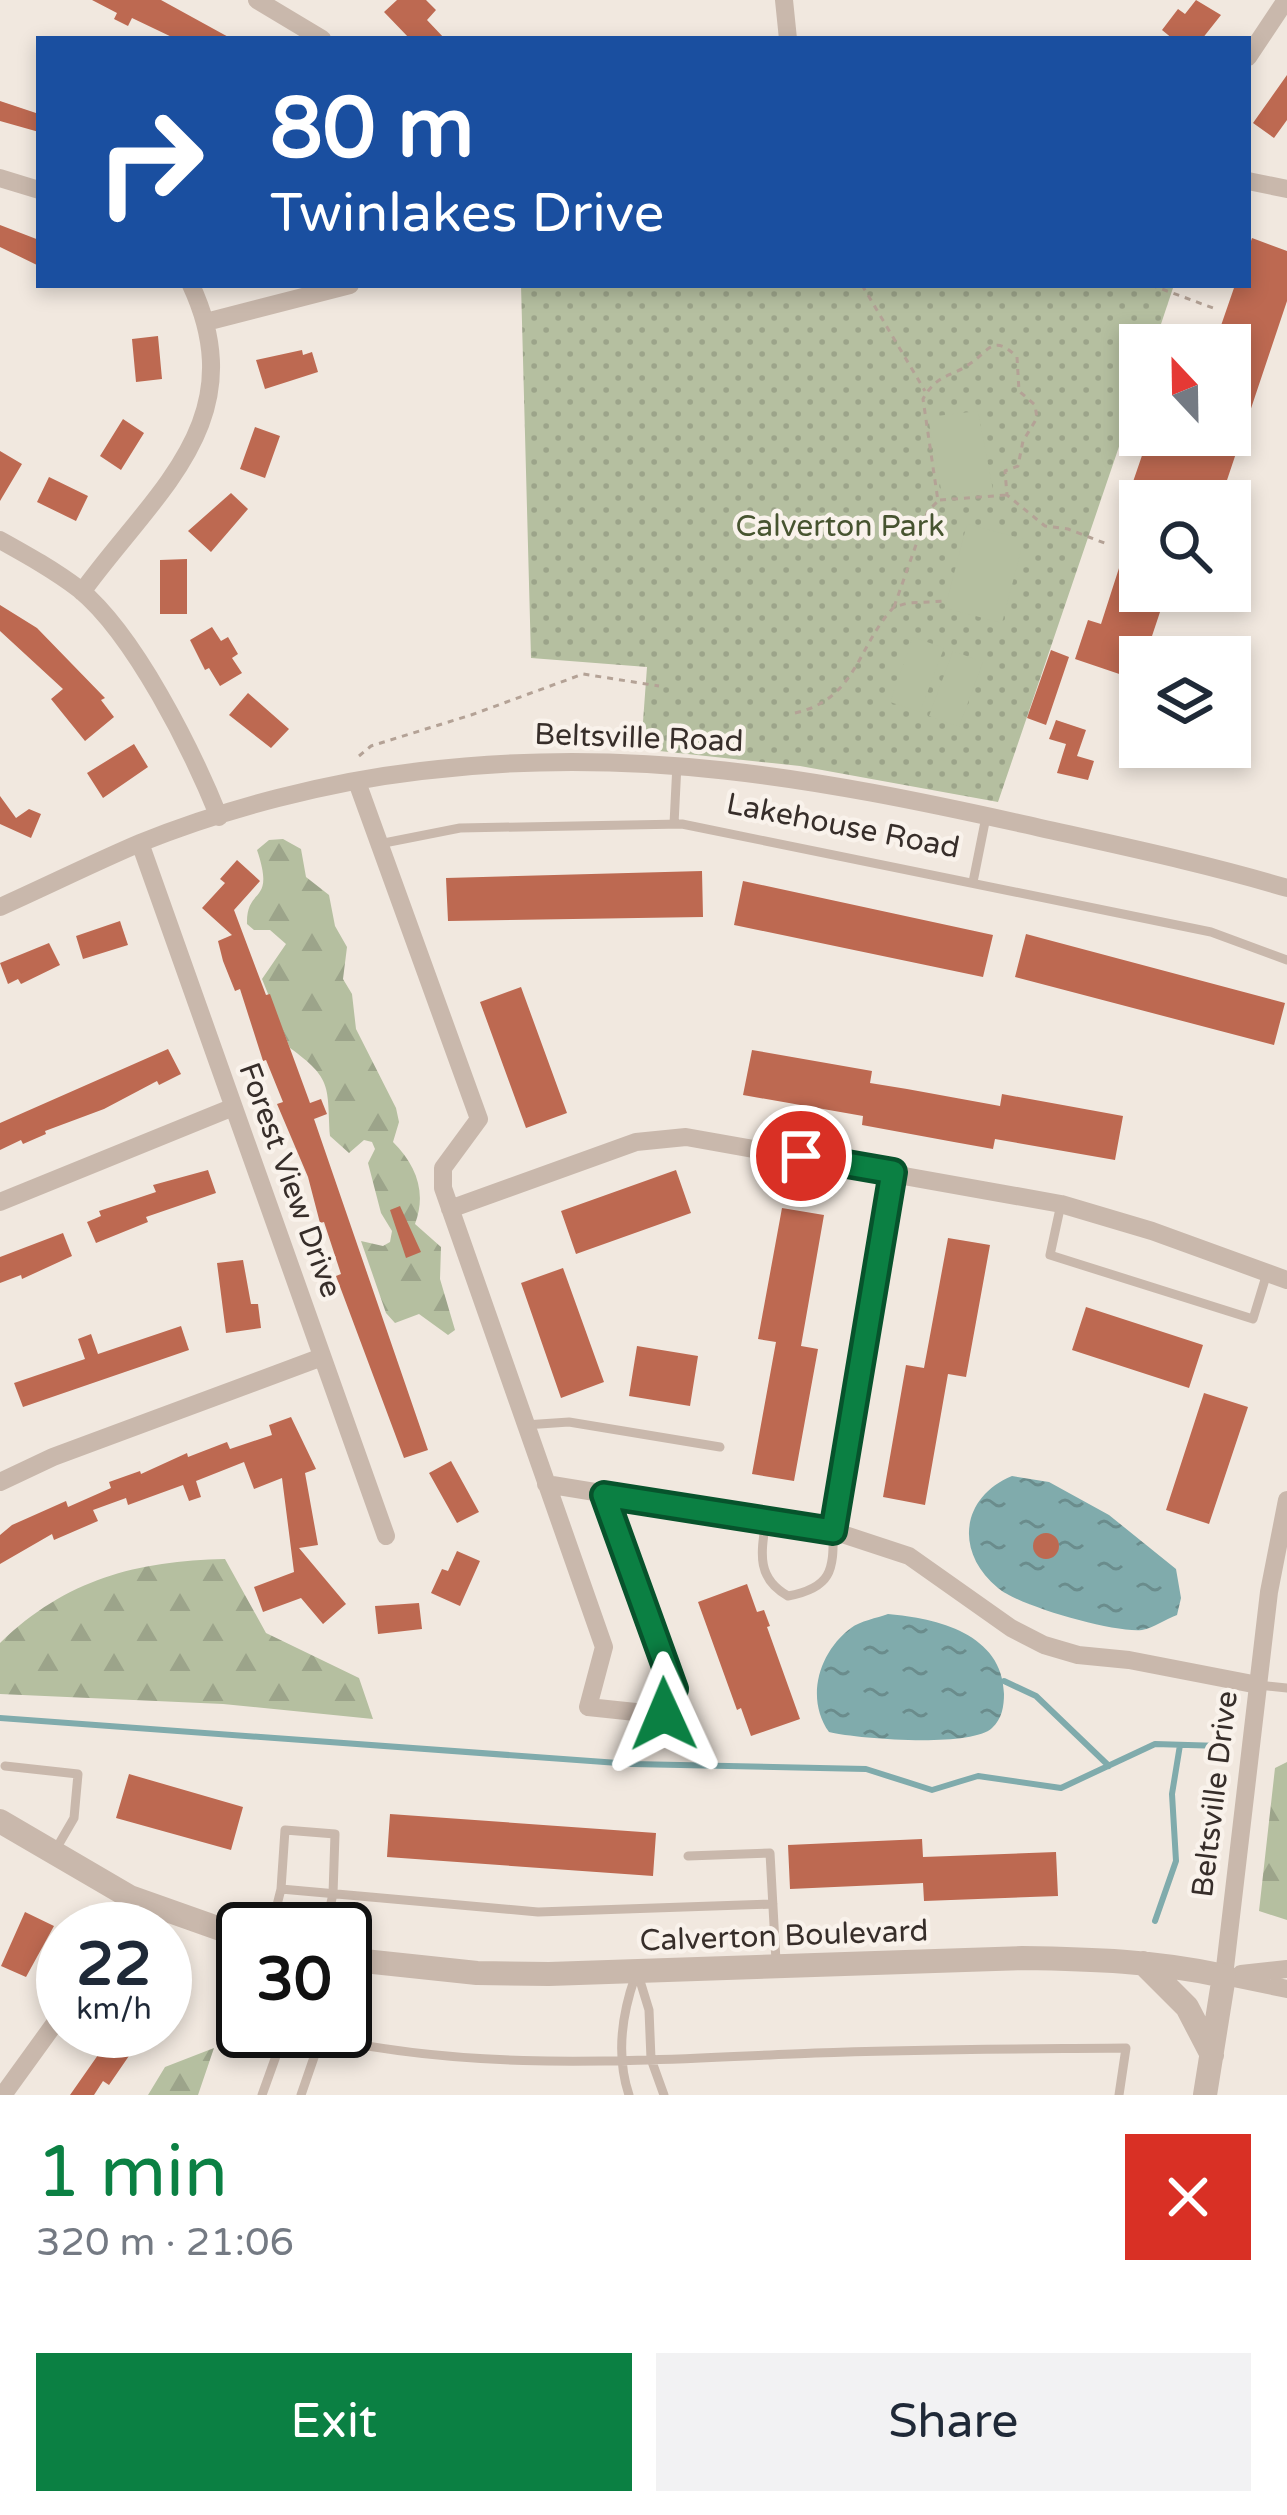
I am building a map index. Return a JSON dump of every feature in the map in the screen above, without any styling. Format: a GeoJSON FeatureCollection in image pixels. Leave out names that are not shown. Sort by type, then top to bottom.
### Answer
{"type":"FeatureCollection","features":[{"type":"Feature","properties":{"kind":"street"},"geometry":{"type":"LineString","coordinates":[[257,0],[317,36]]}},
{"type":"Feature","properties":{"kind":"street"},"geometry":{"type":"LineString","coordinates":[[784,0],[788,36]]}},
{"type":"Feature","properties":{"kind":"street"},"geometry":{"type":"LineString","coordinates":[[1251,52],[1286,0]]}},
{"type":"Feature","properties":{"kind":"street"},"geometry":{"type":"LineString","coordinates":[[0,178],[36,189]]}},
{"type":"Feature","properties":{"kind":"street"},"geometry":{"type":"LineString","coordinates":[[1251,182],[1287,189]]}},
{"type":"Feature","properties":{"kind":"street"},"geometry":{"type":"LineString","coordinates":[[82,592],[162,490],[196,437],[209,406],[213,380],[206,322],[192,288]]}},
{"type":"Feature","properties":{"kind":"street"},"geometry":{"type":"LineString","coordinates":[[206,322],[338,288]]}},
{"type":"Feature","properties":{"kind":"street"},"geometry":{"type":"LineString","coordinates":[[0,540],[82,592],[154,687],[219,817]]}},
{"type":"Feature","properties":{"kind":"street","name":"Beltsville Road"},"geometry":{"type":"LineString","coordinates":[[0,908],[140,844],[219,817],[420,771],[565,762],[677,764],[803,778],[1213,866],[1287,888]]}},
{"type":"Feature","properties":{"kind":"street"},"geometry":{"type":"LineString","coordinates":[[357,782],[479,1119],[443,1168],[443,1188],[604,1647],[588,1706],[664,1714],[674,1689],[604,1495]]}},
{"type":"Feature","properties":{"kind":"street","name":"Forest View Drive"},"geometry":{"type":"LineString","coordinates":[[140,844],[386,1536]]}},
{"type":"Feature","properties":{"kind":"street"},"geometry":{"type":"LineString","coordinates":[[0,1202],[231,1108]]}},
{"type":"Feature","properties":{"kind":"street"},"geometry":{"type":"LineString","coordinates":[[450,1209],[636,1142],[662,1137],[708,1139],[1061,1204],[1287,1280]]}},
{"type":"Feature","properties":{"kind":"street"},"geometry":{"type":"LineString","coordinates":[[833,1531],[893,1172]]}},
{"type":"Feature","properties":{"kind":"street"},"geometry":{"type":"LineString","coordinates":[[0,1482],[53,1457],[322,1358]]}},
{"type":"Feature","properties":{"kind":"street"},"geometry":{"type":"LineString","coordinates":[[546,1484],[833,1531],[909,1556],[1011,1628],[1045,1645],[1078,1655],[1130,1660],[1258,1685]]}},
{"type":"Feature","properties":{"kind":"street","name":"Beltsville Drive"},"geometry":{"type":"LineString","coordinates":[[1205,2095],[1224,1976],[1269,1592],[1287,1500]]}},
{"type":"Feature","properties":{"kind":"street"},"geometry":{"type":"LineString","coordinates":[[0,1821],[130,1897],[216,1927]]}},
{"type":"Feature","properties":{"kind":"street"},"geometry":{"type":"LineString","coordinates":[[127,1902],[130,1897]]}},
{"type":"Feature","properties":{"kind":"street","name":"Calverton Boulevard"},"geometry":{"type":"LineString","coordinates":[[372,1962],[477,1973],[1022,1958],[1143,1963],[1224,1976]]}},
{"type":"Feature","properties":{"kind":"street"},"geometry":{"type":"LineString","coordinates":[[1143,1963],[1187,2007],[1211,2055]]}},
{"type":"Feature","properties":{"kind":"street"},"geometry":{"type":"LineString","coordinates":[[1224,1976],[1287,1969]]}},
{"type":"Feature","properties":{"kind":"street"},"geometry":{"type":"LineString","coordinates":[[1224,1976],[1287,1989]]}},
{"type":"Feature","properties":{"kind":"street"},"geometry":{"type":"LineString","coordinates":[[3,2095],[36,2049]]}},
{"type":"Feature","properties":{"kind":"lane"},"geometry":{"type":"LineString","coordinates":[[674,824],[677,764]]}},
{"type":"Feature","properties":{"kind":"lane"},"geometry":{"type":"LineString","coordinates":[[973,882],[986,816]]}},
{"type":"Feature","properties":{"kind":"lane","name":"Lakehouse Road"},"geometry":{"type":"LineString","coordinates":[[379,844],[460,828],[674,824],[1211,932],[1287,960]]}},
{"type":"Feature","properties":{"kind":"lane"},"geometry":{"type":"LineString","coordinates":[[1061,1204],[1050,1256],[1253,1319],[1268,1271]]}},
{"type":"Feature","properties":{"kind":"lane"},"geometry":{"type":"LineString","coordinates":[[525,1425],[569,1422],[720,1447]]}},
{"type":"Feature","properties":{"kind":"lane"},"geometry":{"type":"LineString","coordinates":[[766,1520],[760,1555],[764,1572],[773,1587],[788,1596],[806,1593],[827,1580],[834,1562],[833,1531]]}},
{"type":"Feature","properties":{"kind":"lane"},"geometry":{"type":"LineString","coordinates":[[1258,1685],[1287,1688]]}},
{"type":"Feature","properties":{"kind":"lane"},"geometry":{"type":"LineString","coordinates":[[5,1766],[78,1774],[74,1818],[53,1854]]}},
{"type":"Feature","properties":{"kind":"lane"},"geometry":{"type":"LineString","coordinates":[[277,1902],[285,1830],[335,1834],[331,1902]]}},
{"type":"Feature","properties":{"kind":"lane"},"geometry":{"type":"LineString","coordinates":[[688,1856],[770,1853],[776,1967]]}},
{"type":"Feature","properties":{"kind":"lane"},"geometry":{"type":"LineString","coordinates":[[280,1889],[538,1912],[773,1904]]}},
{"type":"Feature","properties":{"kind":"lane"},"geometry":{"type":"LineString","coordinates":[[637,1971],[649,2010],[651,2060],[664,2095]]}},
{"type":"Feature","properties":{"kind":"lane"},"geometry":{"type":"LineString","coordinates":[[629,2095],[622,2061],[623,2012],[637,1971]]}},
{"type":"Feature","properties":{"kind":"lane"},"geometry":{"type":"LineString","coordinates":[[372,2046],[440,2058],[622,2061],[1126,2048],[1119,2095]]}},
{"type":"Feature","properties":{"kind":"lane"},"geometry":{"type":"LineString","coordinates":[[262,2095],[275,2058]]}},
{"type":"Feature","properties":{"kind":"lane"},"geometry":{"type":"LineString","coordinates":[[301,2095],[314,2058]]}},
{"type":"Feature","properties":{"kind":"path"},"geometry":{"type":"LineString","coordinates":[[864,288],[926,392]]}},
{"type":"Feature","properties":{"kind":"path"},"geometry":{"type":"LineString","coordinates":[[1160,288],[1213,308]]}},
{"type":"Feature","properties":{"kind":"path"},"geometry":{"type":"LineString","coordinates":[[938,500],[923,399],[946,372],[968,366],[994,345],[1007,347],[1016,357],[1018,391],[1035,405],[1037,418],[1022,440],[1018,466],[1005,471],[1007,495]]}},
{"type":"Feature","properties":{"kind":"path"},"geometry":{"type":"LineString","coordinates":[[795,713],[832,698],[857,667],[894,607],[928,511],[938,500],[1007,495],[1045,526],[1107,544]]}},
{"type":"Feature","properties":{"kind":"path"},"geometry":{"type":"LineString","coordinates":[[894,607],[946,601]]}},
{"type":"Feature","properties":{"kind":"path"},"geometry":{"type":"LineString","coordinates":[[358,756],[371,746],[583,674],[659,686]]}},
{"type":"Feature","properties":{"kind":"green space","name":"Calverton Park"},"geometry":{"type":"Polygon","coordinates":[[[521,288],[1173,288],[1161,324],[1119,324],[1119,447],[998,802],[800,766],[641,749],[647,667],[531,658],[521,288]]]}},
{"type":"Feature","properties":{"kind":"green space"},"geometry":{"type":"Polygon","coordinates":[[[978,411],[993,490],[942,495],[928,417],[978,411]]]}},
{"type":"Feature","properties":{"kind":"green space"},"geometry":{"type":"Polygon","coordinates":[[[967,524],[1024,539],[1002,623],[945,608],[967,524]]]}},
{"type":"Feature","properties":{"kind":"green space"},"geometry":{"type":"Polygon","coordinates":[[[913,637],[944,648],[920,712],[890,702],[913,637]]]}},
{"type":"Feature","properties":{"kind":"green space"},"geometry":{"type":"Polygon","coordinates":[[[953,651],[983,662],[959,727],[929,716],[953,651]]]}},
{"type":"Feature","properties":{"kind":"green space"},"geometry":{"type":"Polygon","coordinates":[[[283,839],[301,849],[306,877],[329,895],[335,926],[347,947],[343,979],[352,994],[356,1029],[396,1108],[399,1122],[393,1142],[417,1180],[420,1201],[415,1224],[441,1247],[440,1279],[455,1330],[448,1335],[419,1314],[395,1323],[386,1313],[361,1241],[383,1246],[390,1242],[392,1231],[381,1213],[368,1163],[375,1149],[364,1140],[349,1153],[330,1136],[325,1085],[314,1068],[290,1048],[262,979],[286,944],[270,930],[254,930],[247,924],[251,904],[262,888],[257,850],[269,840],[283,839]]]}},
{"type":"Feature","properties":{"kind":"green space"},"geometry":{"type":"Polygon","coordinates":[[[225,1559],[266,1633],[359,1678],[373,1719],[223,1704],[0,1694],[0,1643],[51,1603],[133,1570],[225,1559]]]}},
{"type":"Feature","properties":{"kind":"green space"},"geometry":{"type":"Polygon","coordinates":[[[1287,1762],[1287,1920],[1259,1911],[1275,1768],[1287,1762]]]}},
{"type":"Feature","properties":{"kind":"green space"},"geometry":{"type":"Polygon","coordinates":[[[214,2048],[198,2095],[148,2095],[165,2067],[214,2048]]]}},
{"type":"Feature","properties":{"kind":"water"},"geometry":{"type":"Polygon","coordinates":[[[1012,1476],[1049,1482],[1109,1515],[1176,1569],[1181,1598],[1177,1615],[1142,1630],[1129,1630],[1045,1610],[998,1588],[974,1558],[969,1526],[982,1497],[1012,1476]]]}},
{"type":"Feature","properties":{"kind":"water"},"geometry":{"type":"Polygon","coordinates":[[[888,1614],[946,1625],[980,1643],[1001,1673],[1004,1694],[1002,1712],[992,1728],[939,1740],[829,1732],[818,1705],[824,1662],[851,1628],[888,1614]]]}},
{"type":"Feature","properties":{"kind":"building"},"geometry":{"type":"Polygon","coordinates":[[[92,0],[161,0],[227,36],[170,36],[132,18],[128,26],[114,19],[117,13],[92,0]]]}},
{"type":"Feature","properties":{"kind":"building"},"geometry":{"type":"Polygon","coordinates":[[[397,0],[426,0],[436,10],[427,20],[442,36],[407,36],[384,12],[397,0]]]}},
{"type":"Feature","properties":{"kind":"building"},"geometry":{"type":"Polygon","coordinates":[[[1196,0],[1221,15],[1204,36],[1169,36],[1162,30],[1178,9],[1185,14],[1196,0]]]}},
{"type":"Feature","properties":{"kind":"building"},"geometry":{"type":"Polygon","coordinates":[[[1287,75],[1287,120],[1274,138],[1253,123],[1287,75]]]}},
{"type":"Feature","properties":{"kind":"building"},"geometry":{"type":"Polygon","coordinates":[[[0,101],[36,113],[36,131],[0,121],[0,101]]]}},
{"type":"Feature","properties":{"kind":"building"},"geometry":{"type":"Polygon","coordinates":[[[0,225],[36,239],[36,265],[0,247],[0,225]]]}},
{"type":"Feature","properties":{"kind":"building"},"geometry":{"type":"Polygon","coordinates":[[[1252,238],[1287,251],[1287,301],[1251,408],[1251,324],[1222,324],[1234,288],[1251,288],[1252,238]]]}},
{"type":"Feature","properties":{"kind":"building"},"geometry":{"type":"Polygon","coordinates":[[[158,336],[162,379],[136,382],[132,339],[158,336]]]}},
{"type":"Feature","properties":{"kind":"building"},"geometry":{"type":"Polygon","coordinates":[[[302,350],[303,355],[312,352],[318,372],[265,389],[256,360],[302,350]]]}},
{"type":"Feature","properties":{"kind":"building"},"geometry":{"type":"Polygon","coordinates":[[[123,419],[144,433],[121,470],[100,456],[123,419]]]}},
{"type":"Feature","properties":{"kind":"building"},"geometry":{"type":"Polygon","coordinates":[[[255,427],[280,436],[265,478],[240,469],[255,427]]]}},
{"type":"Feature","properties":{"kind":"building"},"geometry":{"type":"Polygon","coordinates":[[[0,451],[22,464],[0,501],[0,451]]]}},
{"type":"Feature","properties":{"kind":"building"},"geometry":{"type":"Polygon","coordinates":[[[1142,456],[1235,456],[1227,480],[1134,480],[1142,456]]]}},
{"type":"Feature","properties":{"kind":"building"},"geometry":{"type":"Polygon","coordinates":[[[49,477],[88,496],[76,521],[37,502],[49,477]]]}},
{"type":"Feature","properties":{"kind":"building"},"geometry":{"type":"Polygon","coordinates":[[[231,493],[248,509],[211,552],[188,531],[231,493]]]}},
{"type":"Feature","properties":{"kind":"building"},"geometry":{"type":"Polygon","coordinates":[[[187,559],[187,614],[160,614],[160,560],[187,559]]]}},
{"type":"Feature","properties":{"kind":"building"},"geometry":{"type":"Polygon","coordinates":[[[1119,568],[1119,612],[1160,612],[1152,636],[1119,636],[1119,674],[1075,659],[1088,620],[1101,624],[1119,568]]]}},
{"type":"Feature","properties":{"kind":"building"},"geometry":{"type":"Polygon","coordinates":[[[0,605],[37,628],[105,698],[101,700],[114,717],[85,741],[51,699],[63,689],[0,631],[0,605]]]}},
{"type":"Feature","properties":{"kind":"building"},"geometry":{"type":"Polygon","coordinates":[[[212,627],[221,641],[228,637],[238,654],[232,658],[242,673],[220,686],[209,668],[205,670],[190,640],[212,627]]]}},
{"type":"Feature","properties":{"kind":"building"},"geometry":{"type":"Polygon","coordinates":[[[1051,650],[1069,657],[1046,725],[1027,718],[1051,650]]]}},
{"type":"Feature","properties":{"kind":"building"},"geometry":{"type":"Polygon","coordinates":[[[248,693],[289,729],[271,748],[229,715],[248,693]]]}},
{"type":"Feature","properties":{"kind":"building"},"geometry":{"type":"Polygon","coordinates":[[[1056,720],[1086,730],[1077,756],[1094,761],[1088,780],[1057,773],[1066,744],[1049,739],[1056,720]]]}},
{"type":"Feature","properties":{"kind":"building"},"geometry":{"type":"Polygon","coordinates":[[[134,744],[148,767],[103,798],[87,773],[134,744]]]}},
{"type":"Feature","properties":{"kind":"building"},"geometry":{"type":"Polygon","coordinates":[[[0,796],[16,818],[29,809],[41,814],[31,838],[0,824],[0,796]]]}},
{"type":"Feature","properties":{"kind":"building"},"geometry":{"type":"Polygon","coordinates":[[[237,860],[260,881],[234,910],[310,1103],[321,1099],[327,1114],[314,1119],[428,1450],[404,1458],[336,1276],[341,1274],[308,1177],[277,1104],[283,1102],[263,1061],[240,989],[235,991],[223,961],[218,941],[232,935],[202,908],[225,883],[220,879],[237,860]]]}},
{"type":"Feature","properties":{"kind":"building"},"geometry":{"type":"Polygon","coordinates":[[[702,871],[703,917],[448,921],[446,878],[702,871]]]}},
{"type":"Feature","properties":{"kind":"building"},"geometry":{"type":"Polygon","coordinates":[[[743,881],[993,935],[983,977],[734,925],[743,881]]]}},
{"type":"Feature","properties":{"kind":"building"},"geometry":{"type":"Polygon","coordinates":[[[120,921],[128,945],[83,959],[76,936],[120,921]]]}},
{"type":"Feature","properties":{"kind":"building"},"geometry":{"type":"Polygon","coordinates":[[[1026,934],[1285,1003],[1274,1045],[1015,977],[1026,934]]]}},
{"type":"Feature","properties":{"kind":"building"},"geometry":{"type":"Polygon","coordinates":[[[49,943],[60,965],[21,984],[18,979],[8,984],[0,963],[49,943]]]}},
{"type":"Feature","properties":{"kind":"building"},"geometry":{"type":"Polygon","coordinates":[[[521,987],[567,1113],[526,1128],[480,1002],[521,987]]]}},
{"type":"Feature","properties":{"kind":"building"},"geometry":{"type":"Polygon","coordinates":[[[168,1049],[181,1074],[0,1150],[0,1123],[168,1049]]]}},
{"type":"Feature","properties":{"kind":"building"},"geometry":{"type":"Polygon","coordinates":[[[752,1050],[872,1071],[870,1083],[1000,1106],[1002,1094],[1123,1116],[1115,1160],[995,1139],[993,1149],[862,1125],[863,1116],[743,1095],[752,1050]]]}},
{"type":"Feature","properties":{"kind":"building"},"geometry":{"type":"Polygon","coordinates":[[[208,1170],[216,1193],[146,1217],[148,1222],[96,1243],[87,1222],[101,1216],[99,1211],[156,1192],[153,1185],[208,1170]]]}},
{"type":"Feature","properties":{"kind":"building"},"geometry":{"type":"Polygon","coordinates":[[[676,1170],[691,1213],[576,1254],[561,1211],[676,1170]]]}},
{"type":"Feature","properties":{"kind":"building"},"geometry":{"type":"Polygon","coordinates":[[[400,1206],[421,1252],[406,1258],[390,1210],[400,1206]]]}},
{"type":"Feature","properties":{"kind":"building"},"geometry":{"type":"Polygon","coordinates":[[[782,1208],[824,1215],[801,1346],[818,1349],[794,1481],[752,1474],[776,1342],[758,1339],[782,1208]]]}},
{"type":"Feature","properties":{"kind":"building"},"geometry":{"type":"Polygon","coordinates":[[[63,1233],[72,1256],[22,1279],[21,1275],[0,1283],[0,1257],[63,1233]]]}},
{"type":"Feature","properties":{"kind":"building"},"geometry":{"type":"Polygon","coordinates":[[[948,1238],[990,1245],[966,1377],[948,1374],[925,1505],[883,1497],[906,1365],[924,1368],[948,1238]]]}},
{"type":"Feature","properties":{"kind":"building"},"geometry":{"type":"Polygon","coordinates":[[[243,1260],[261,1328],[226,1333],[217,1263],[243,1260]]]}},
{"type":"Feature","properties":{"kind":"building"},"geometry":{"type":"Polygon","coordinates":[[[563,1268],[604,1382],[561,1398],[521,1283],[563,1268]]]}},
{"type":"Feature","properties":{"kind":"building"},"geometry":{"type":"Polygon","coordinates":[[[1086,1307],[1203,1345],[1189,1388],[1072,1350],[1086,1307]]]}},
{"type":"Feature","properties":{"kind":"building"},"geometry":{"type":"Polygon","coordinates":[[[181,1326],[189,1350],[23,1407],[14,1383],[85,1359],[78,1339],[91,1334],[98,1354],[181,1326]]]}},
{"type":"Feature","properties":{"kind":"building"},"geometry":{"type":"Polygon","coordinates":[[[637,1346],[698,1356],[690,1406],[629,1396],[637,1346]]]}},
{"type":"Feature","properties":{"kind":"building"},"geometry":{"type":"Polygon","coordinates":[[[1204,1393],[1248,1407],[1209,1524],[1166,1510],[1204,1393]]]}},
{"type":"Feature","properties":{"kind":"building"},"geometry":{"type":"Polygon","coordinates":[[[291,1417],[316,1469],[305,1473],[318,1545],[299,1548],[346,1604],[323,1624],[301,1598],[263,1612],[254,1587],[294,1572],[282,1478],[254,1489],[244,1462],[196,1481],[201,1497],[189,1501],[183,1485],[128,1505],[126,1498],[93,1510],[98,1521],[54,1540],[52,1534],[0,1564],[0,1535],[12,1525],[66,1501],[68,1507],[111,1488],[109,1482],[141,1474],[187,1453],[188,1457],[227,1442],[230,1449],[272,1435],[269,1425],[291,1417]]]}},
{"type":"Feature","properties":{"kind":"building"},"geometry":{"type":"Polygon","coordinates":[[[451,1461],[479,1512],[457,1523],[429,1473],[451,1461]]]}},
{"type":"Feature","properties":{"kind":"building"},"geometry":{"type":"Polygon","coordinates":[[[1046,1533],[1059,1546],[1046,1559],[1033,1546],[1046,1533]]]}},
{"type":"Feature","properties":{"kind":"building"},"geometry":{"type":"Polygon","coordinates":[[[457,1551],[480,1561],[460,1606],[431,1593],[457,1551]]]}},
{"type":"Feature","properties":{"kind":"building"},"geometry":{"type":"Polygon","coordinates":[[[747,1584],[757,1612],[764,1610],[800,1719],[751,1736],[698,1602],[747,1584]]]}},
{"type":"Feature","properties":{"kind":"building"},"geometry":{"type":"Polygon","coordinates":[[[419,1603],[422,1629],[378,1634],[375,1606],[419,1603]]]}},
{"type":"Feature","properties":{"kind":"building"},"geometry":{"type":"Polygon","coordinates":[[[129,1774],[243,1807],[231,1850],[116,1818],[129,1774]]]}},
{"type":"Feature","properties":{"kind":"building"},"geometry":{"type":"Polygon","coordinates":[[[390,1814],[656,1833],[653,1876],[387,1857],[390,1814]]]}},
{"type":"Feature","properties":{"kind":"building"},"geometry":{"type":"Polygon","coordinates":[[[922,1839],[923,1857],[1056,1852],[1058,1896],[924,1901],[923,1883],[790,1889],[788,1845],[922,1839]]]}},
{"type":"Feature","properties":{"kind":"building"},"geometry":{"type":"Polygon","coordinates":[[[25,1912],[36,1917],[36,1959],[26,1977],[1,1966],[25,1912]]]}},
{"type":"Feature","properties":{"kind":"building"},"geometry":{"type":"Polygon","coordinates":[[[96,2058],[128,2058],[109,2085],[103,2081],[94,2095],[70,2095],[96,2058]]]}},
{"type":"Feature","properties":{"kind":"waterway"},"geometry":{"type":"LineString","coordinates":[[1004,1681],[1036,1696],[1109,1766]]}},
{"type":"Feature","properties":{"kind":"waterway"},"geometry":{"type":"LineString","coordinates":[[0,1718],[632,1764],[866,1769],[932,1790],[978,1776],[1061,1788],[1155,1744],[1221,1746]]}},
{"type":"Feature","properties":{"kind":"waterway"},"geometry":{"type":"LineString","coordinates":[[1155,1921],[1176,1861],[1172,1794],[1180,1745]]}},
{"type":"Feature","properties":{"kind":"route"},"geometry":{"type":"LineString","coordinates":[[664,1714],[674,1689],[604,1495],[833,1531],[893,1172],[801,1156]]}}]}
